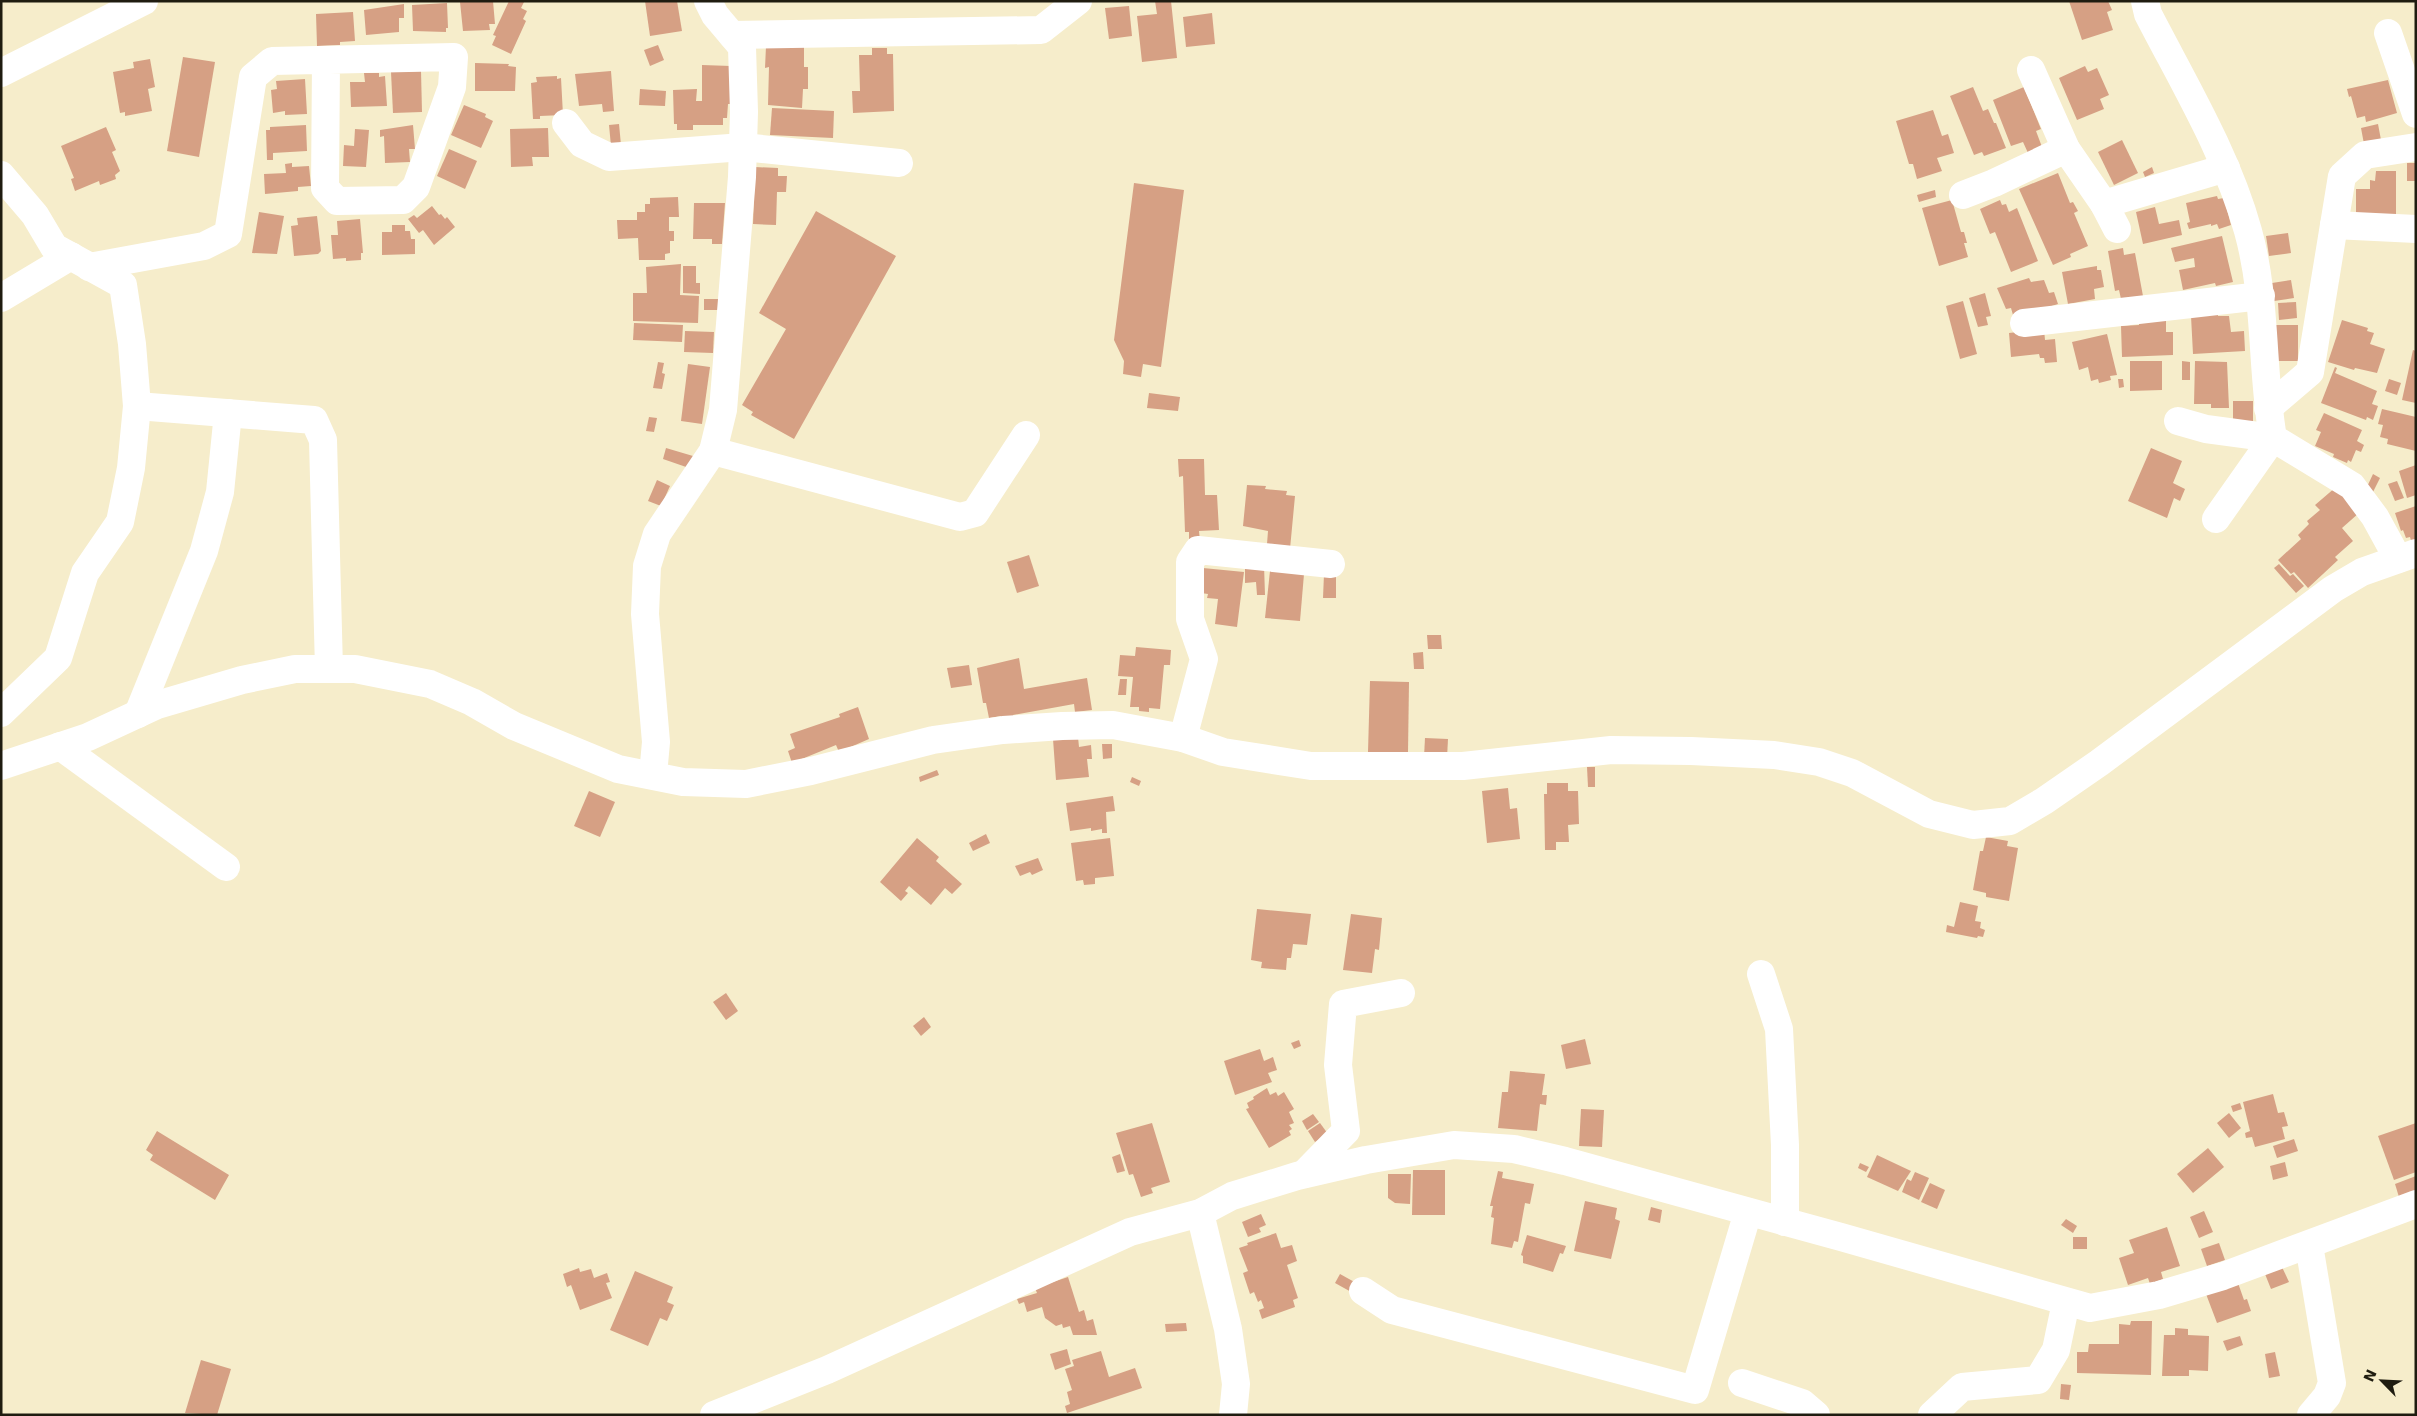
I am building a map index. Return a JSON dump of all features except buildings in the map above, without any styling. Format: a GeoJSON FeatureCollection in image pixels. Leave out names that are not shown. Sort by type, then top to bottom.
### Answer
{"type":"FeatureCollection","features":[{"type":"Feature","properties":{"kind":"street"},"geometry":{"type":"LineString","coordinates":[[1,73],[144,1]]}},
{"type":"Feature","properties":{"kind":"street"},"geometry":{"type":"LineString","coordinates":[[654,775],[656,742],[645,614],[647,566],[657,534],[713,451],[723,410],[743,147],[742,47],[715,15],[708,1]]}},
{"type":"Feature","properties":{"kind":"street"},"geometry":{"type":"LineString","coordinates":[[732,35],[1041,30],[1078,1]]}},
{"type":"Feature","properties":{"kind":"street"},"geometry":{"type":"LineString","coordinates":[[2145,1],[2148,14],[2226,168],[2249,232],[2260,296],[2268,408],[2273,438],[2216,519]]}},
{"type":"Feature","properties":{"kind":"street"},"geometry":{"type":"LineString","coordinates":[[2388,33],[2416,114]]}},
{"type":"Feature","properties":{"kind":"street"},"geometry":{"type":"LineString","coordinates":[[1,298],[80,262],[204,246],[228,234],[253,77],[272,61],[454,57],[452,87],[416,187],[403,200],[338,201],[325,188],[326,60]]}},
{"type":"Feature","properties":{"kind":"street"},"geometry":{"type":"LineString","coordinates":[[2032,70],[2066,149],[2104,204],[2117,229]]}},
{"type":"Feature","properties":{"kind":"street"},"geometry":{"type":"LineString","coordinates":[[566,124],[582,144],[609,157],[743,147],[899,163]]}},
{"type":"Feature","properties":{"kind":"street"},"geometry":{"type":"LineString","coordinates":[[2268,408],[2310,372],[2342,176],[2365,155],[2416,147]]}},
{"type":"Feature","properties":{"kind":"street"},"geometry":{"type":"LineString","coordinates":[[1963,195],[1994,183],[2066,149]]}},
{"type":"Feature","properties":{"kind":"street"},"geometry":{"type":"LineString","coordinates":[[2104,204],[2226,168]]}},
{"type":"Feature","properties":{"kind":"street"},"geometry":{"type":"LineString","coordinates":[[1,175],[35,215],[54,247],[123,285],[132,344],[137,406],[131,468],[120,522],[85,573],[58,658],[1,713]]}},
{"type":"Feature","properties":{"kind":"street"},"geometry":{"type":"LineString","coordinates":[[2334,225],[2416,229]]}},
{"type":"Feature","properties":{"kind":"street"},"geometry":{"type":"LineString","coordinates":[[2024,323],[2260,296]]}},
{"type":"Feature","properties":{"kind":"street"},"geometry":{"type":"LineString","coordinates":[[137,406],[314,420],[323,440],[329,669]]}},
{"type":"Feature","properties":{"kind":"street"},"geometry":{"type":"LineString","coordinates":[[138,714],[204,551],[220,492],[228,413]]}},
{"type":"Feature","properties":{"kind":"street"},"geometry":{"type":"LineString","coordinates":[[1,766],[88,737],[157,705],[242,680],[295,669],[355,669],[430,684],[472,702],[514,726],[618,769],[683,782],[746,784],[811,771],[933,740],[1062,726],[1113,725],[1183,738],[1223,752],[1311,766],[1463,766],[1610,750],[1691,751],[1774,756],[1820,762],[1852,773],[1929,814],[1973,824],[2010,821],[2099,764],[2333,589],[2362,572],[2407,556],[2352,486],[2273,438],[2206,429],[2178,421]]}},
{"type":"Feature","properties":{"kind":"street"},"geometry":{"type":"LineString","coordinates":[[713,451],[960,517],[975,513],[1026,435]]}},
{"type":"Feature","properties":{"kind":"street"},"geometry":{"type":"LineString","coordinates":[[1183,738],[1204,659],[1190,619],[1190,562],[1198,550],[1331,564]]}},
{"type":"Feature","properties":{"kind":"street"},"geometry":{"type":"LineString","coordinates":[[60,746],[226,867]]}},
{"type":"Feature","properties":{"kind":"street"},"geometry":{"type":"LineString","coordinates":[[1761,974],[1779,1029],[1785,1222]]}},
{"type":"Feature","properties":{"kind":"street"},"geometry":{"type":"LineString","coordinates":[[1304,1174],[1346,1131],[1338,1065],[1343,1004],[1401,993]]}},
{"type":"Feature","properties":{"kind":"street"},"geometry":{"type":"LineString","coordinates":[[714,1415],[827,1370],[1130,1232],[1200,1213],[1232,1196],[1304,1174],[1366,1160],[1454,1145],[1514,1149],[1785,1222],[2090,1308],[2159,1295],[2223,1276],[2416,1204]]}},
{"type":"Feature","properties":{"kind":"street"},"geometry":{"type":"LineString","coordinates":[[1363,1291],[1392,1310],[1695,1390],[1748,1212]]}},
{"type":"Feature","properties":{"kind":"street"},"geometry":{"type":"LineString","coordinates":[[1200,1213],[1228,1330],[1236,1384],[1233,1415]]}},
{"type":"Feature","properties":{"kind":"street"},"geometry":{"type":"LineString","coordinates":[[2309,1244],[2332,1383],[2327,1396],[2311,1415]]}},
{"type":"Feature","properties":{"kind":"street"},"geometry":{"type":"LineString","coordinates":[[1932,1415],[1962,1387],[2038,1380],[2056,1350],[2066,1302]]}},
{"type":"Feature","properties":{"kind":"street"},"geometry":{"type":"LineString","coordinates":[[1742,1383],[1802,1402],[1816,1415]]}}]}
